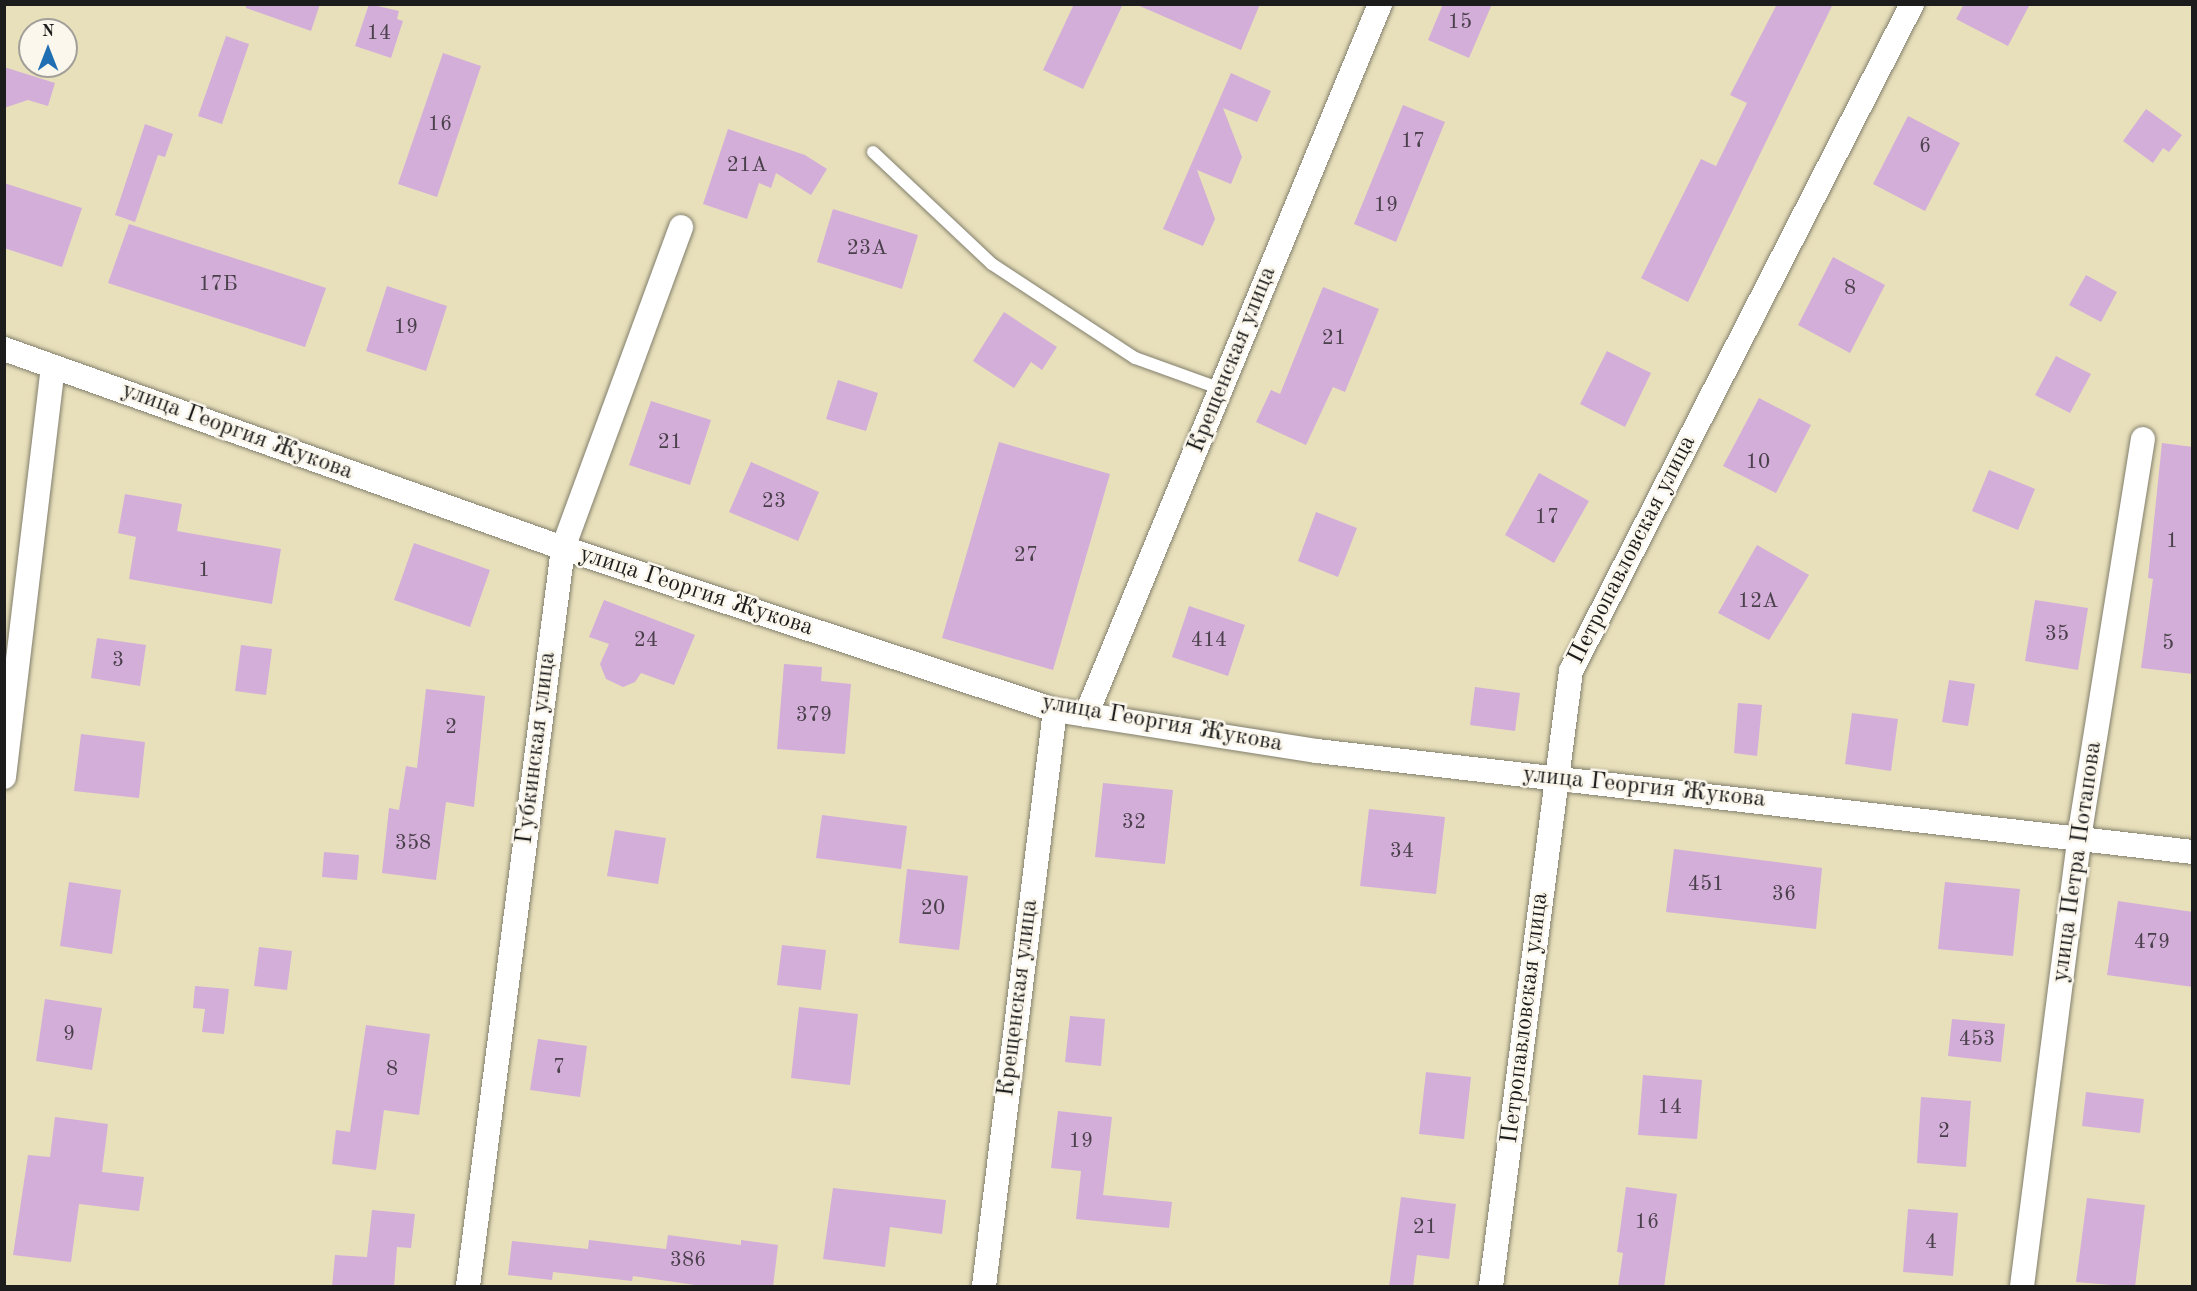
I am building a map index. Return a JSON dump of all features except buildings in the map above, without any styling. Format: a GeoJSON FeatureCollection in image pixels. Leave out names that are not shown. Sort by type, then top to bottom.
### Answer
{"type":"FeatureCollection","features":[{"type":"Feature","properties":{"kind":"street","name":"Крещенская улица"},"geometry":{"type":"LineString","coordinates":[[1086,715],[1380,4]]}},
{"type":"Feature","properties":{"kind":"street","name":"Петропавловская улица"},"geometry":{"type":"LineString","coordinates":[[1491,1287],[1571,671],[1912,4]]}},
{"type":"Feature","properties":{"kind":"street","name":"Губкинская улица"},"geometry":{"type":"LineString","coordinates":[[468,1287],[563,548],[681,227]]}},
{"type":"Feature","properties":{"kind":"street","name":"улица Георгия Жукова"},"geometry":{"type":"LineString","coordinates":[[4,349],[563,548],[1055,710],[1317,751],[2193,852]]}},
{"type":"Feature","properties":{"kind":"street"},"geometry":{"type":"LineString","coordinates":[[4,777],[53,367]]}},
{"type":"Feature","properties":{"kind":"street","name":"улица Петра Потапова"},"geometry":{"type":"LineString","coordinates":[[2022,1287],[2079,838],[2143,439]]}},
{"type":"Feature","properties":{"kind":"street","name":"Крещенская улица"},"geometry":{"type":"LineString","coordinates":[[984,1287],[1055,710]]}},
{"type":"Feature","properties":{"kind":"lane"},"geometry":{"type":"LineString","coordinates":[[873,152],[992,264],[1135,358],[1221,389]]}}]}
